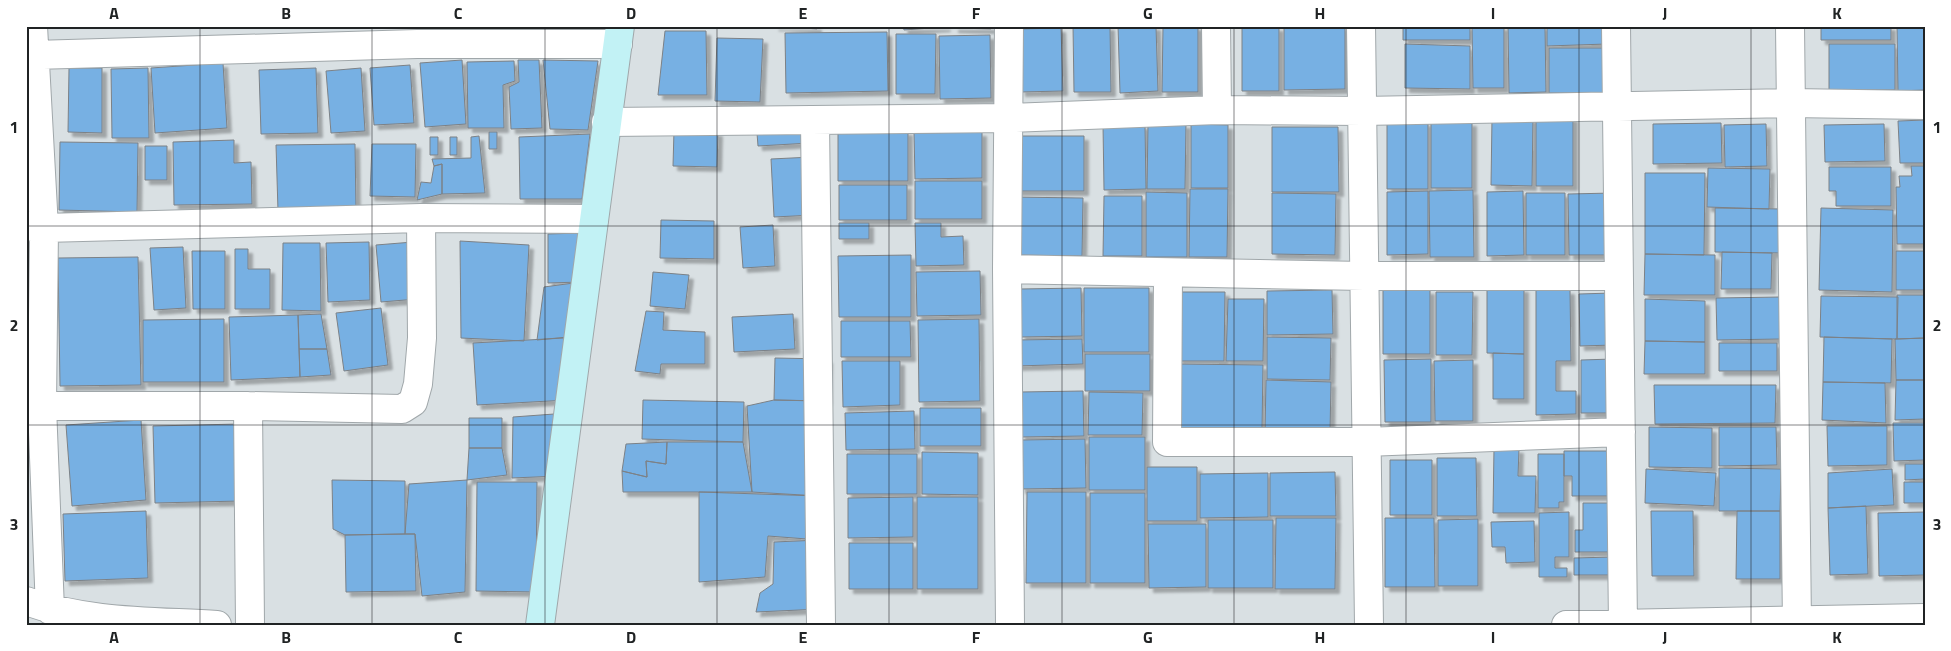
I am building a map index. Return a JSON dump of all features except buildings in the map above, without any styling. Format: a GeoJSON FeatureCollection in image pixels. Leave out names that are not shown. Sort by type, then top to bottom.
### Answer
{"type":"FeatureCollection","features":[{"type":"Feature","properties":{"kind":"street"},"geometry":{"type":"LineString","coordinates":[[33,26],[35,227],[42,406],[38,606],[93,618],[217,625]]}},
{"type":"Feature","properties":{"kind":"street"},"geometry":{"type":"LineString","coordinates":[[1009,26],[1007,270],[1010,625]]}},
{"type":"Feature","properties":{"kind":"street"},"geometry":{"type":"LineString","coordinates":[[1216,26],[1217,110]]}},
{"type":"Feature","properties":{"kind":"street"},"geometry":{"type":"LineString","coordinates":[[1361,26],[1369,625]]}},
{"type":"Feature","properties":{"kind":"street"},"geometry":{"type":"LineString","coordinates":[[1616,26],[1623,624]]}},
{"type":"Feature","properties":{"kind":"street"},"geometry":{"type":"LineString","coordinates":[[1790,26],[1797,623]]}},
{"type":"Feature","properties":{"kind":"street"},"geometry":{"type":"LineString","coordinates":[[34,55],[416,35],[619,35],[540,625]]}},
{"type":"Feature","properties":{"kind":"street"},"geometry":{"type":"LineString","coordinates":[[606,122],[1009,118],[1217,110],[1362,111],[1616,105],[1925,104]]}},
{"type":"Feature","properties":{"kind":"street"},"geometry":{"type":"LineString","coordinates":[[815,121],[821,625]]}},
{"type":"Feature","properties":{"kind":"street"},"geometry":{"type":"LineString","coordinates":[[35,227],[421,218],[594,219]]}},
{"type":"Feature","properties":{"kind":"street"},"geometry":{"type":"LineString","coordinates":[[42,406],[248,406],[402,409],[412,402],[418,384],[422,338],[421,218]]}},
{"type":"Feature","properties":{"kind":"street"},"geometry":{"type":"LineString","coordinates":[[1007,270],[1364,276],[1618,276]]}},
{"type":"Feature","properties":{"kind":"street"},"geometry":{"type":"LineString","coordinates":[[1168,273],[1167,442],[1366,442],[1621,432]]}},
{"type":"Feature","properties":{"kind":"street"},"geometry":{"type":"LineString","coordinates":[[248,406],[250,625]]}},
{"type":"Feature","properties":{"kind":"street"},"geometry":{"type":"LineString","coordinates":[[1566,625],[1797,623],[1925,618]]}}]}
